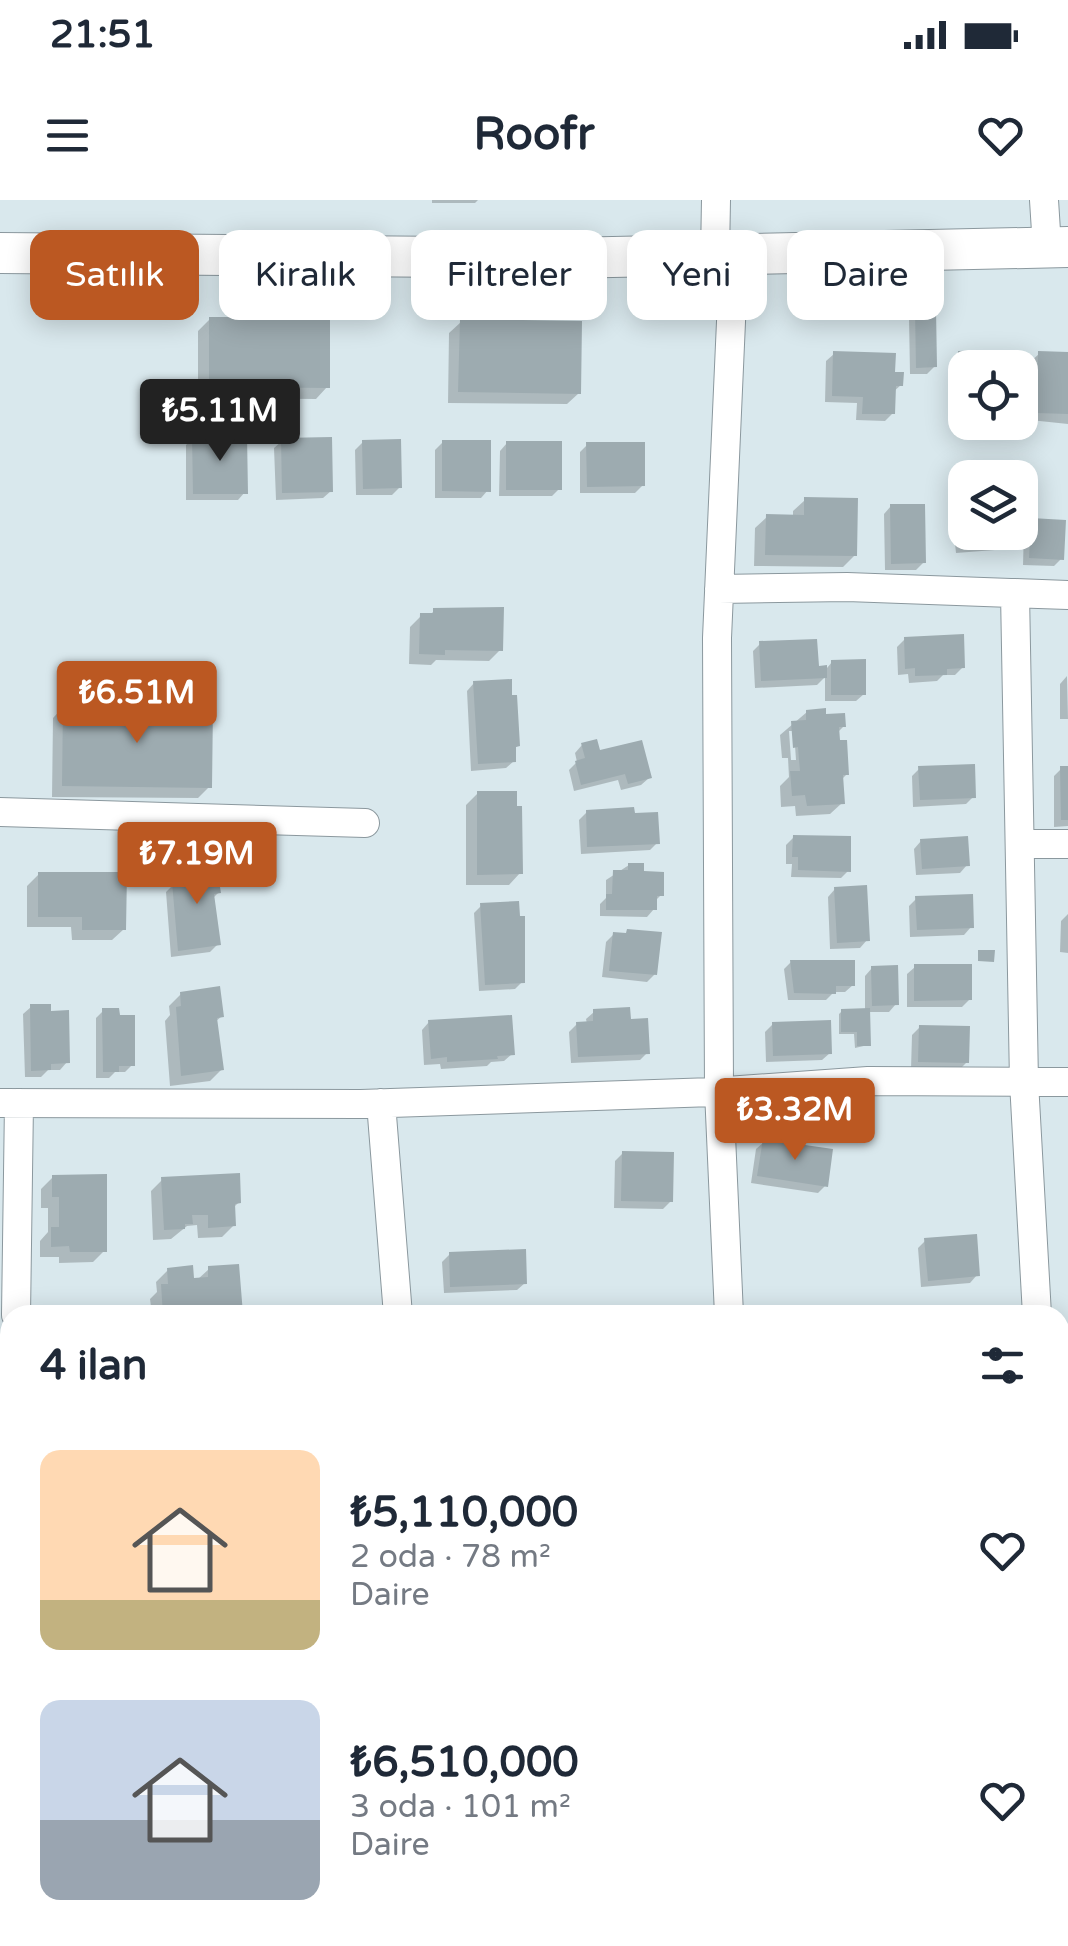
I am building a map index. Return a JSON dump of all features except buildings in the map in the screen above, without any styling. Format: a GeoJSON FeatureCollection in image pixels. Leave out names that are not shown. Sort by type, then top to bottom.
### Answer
{"type":"FeatureCollection","features":[{"type":"Feature","properties":{"kind":"street"},"geometry":{"type":"LineString","coordinates":[[716,200],[720,230]]}},
{"type":"Feature","properties":{"kind":"street"},"geometry":{"type":"LineString","coordinates":[[767,254],[1057,247],[1044,200]]}},
{"type":"Feature","properties":{"kind":"street"},"geometry":{"type":"LineString","coordinates":[[0,253],[627,257]]}},
{"type":"Feature","properties":{"kind":"street"},"geometry":{"type":"LineString","coordinates":[[723,320],[719,1091],[729,1305]]}},
{"type":"Feature","properties":{"kind":"street"},"geometry":{"type":"LineString","coordinates":[[719,589],[847,587],[1068,595]]}},
{"type":"Feature","properties":{"kind":"street"},"geometry":{"type":"LineString","coordinates":[[1016,593],[1024,1082],[1036,1305]]}},
{"type":"Feature","properties":{"kind":"street"},"geometry":{"type":"LineString","coordinates":[[0,812],[365,823]]}},
{"type":"Feature","properties":{"kind":"street"},"geometry":{"type":"LineString","coordinates":[[1022,844],[1068,844]]}},
{"type":"Feature","properties":{"kind":"street"},"geometry":{"type":"LineString","coordinates":[[16,1305],[9,1103],[381,1104],[868,1081],[1068,1082]]}},
{"type":"Feature","properties":{"kind":"street"},"geometry":{"type":"LineString","coordinates":[[381,1104],[397,1305]]}}]}
